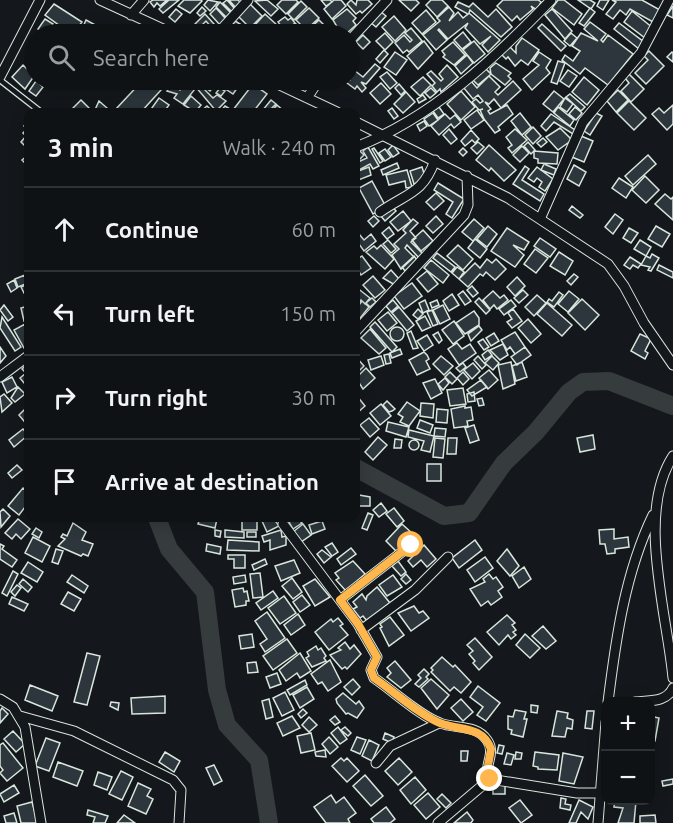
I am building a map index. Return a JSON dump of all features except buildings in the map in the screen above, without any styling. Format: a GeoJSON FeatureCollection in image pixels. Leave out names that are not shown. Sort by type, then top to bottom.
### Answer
{"type":"FeatureCollection","features":[{"type":"Feature","properties":{"kind":"street"},"geometry":{"type":"LineString","coordinates":[[28,24],[40,0]]}},
{"type":"Feature","properties":{"kind":"street"},"geometry":{"type":"LineString","coordinates":[[100,0],[151,24]]}},
{"type":"Feature","properties":{"kind":"street"},"geometry":{"type":"LineString","coordinates":[[131,15],[144,0]]}},
{"type":"Feature","properties":{"kind":"street"},"geometry":{"type":"LineString","coordinates":[[226,24],[248,0]]}},
{"type":"Feature","properties":{"kind":"street"},"geometry":{"type":"LineString","coordinates":[[360,29],[387,0]]}},
{"type":"Feature","properties":{"kind":"street"},"geometry":{"type":"LineString","coordinates":[[360,145],[420,114],[459,86],[551,0]]}},
{"type":"Feature","properties":{"kind":"street"},"geometry":{"type":"LineString","coordinates":[[541,217],[578,131],[598,103],[641,53],[669,0]]}},
{"type":"Feature","properties":{"kind":"street"},"geometry":{"type":"LineString","coordinates":[[0,78],[24,31]]}},
{"type":"Feature","properties":{"kind":"street"},"geometry":{"type":"LineString","coordinates":[[290,90],[328,108]]}},
{"type":"Feature","properties":{"kind":"street"},"geometry":{"type":"LineString","coordinates":[[307,98],[312,90]]}},
{"type":"Feature","properties":{"kind":"street"},"geometry":{"type":"LineString","coordinates":[[360,124],[435,160],[541,217],[608,264],[624,285],[644,323],[673,365]]}},
{"type":"Feature","properties":{"kind":"street"},"geometry":{"type":"LineString","coordinates":[[380,212],[415,191],[429,179],[435,160]]}},
{"type":"Feature","properties":{"kind":"street"},"geometry":{"type":"LineString","coordinates":[[360,327],[464,215],[468,205],[467,177]]}},
{"type":"Feature","properties":{"kind":"street"},"geometry":{"type":"LineString","coordinates":[[0,377],[24,359]]}},
{"type":"Feature","properties":{"kind":"street"},"geometry":{"type":"LineString","coordinates":[[609,697],[624,599],[644,533],[654,513],[665,468],[673,456]]}},
{"type":"Feature","properties":{"kind":"street"},"geometry":{"type":"LineString","coordinates":[[654,513],[673,678]]}},
{"type":"Feature","properties":{"kind":"street"},"geometry":{"type":"LineString","coordinates":[[283,524],[340,600],[377,657],[371,670],[374,678],[439,723],[472,730],[484,736],[491,749],[487,771],[490,779]]}},
{"type":"Feature","properties":{"kind":"street"},"geometry":{"type":"LineString","coordinates":[[340,600],[411,545]]}},
{"type":"Feature","properties":{"kind":"street"},"geometry":{"type":"LineString","coordinates":[[361,630],[415,590],[448,557]]}},
{"type":"Feature","properties":{"kind":"street"},"geometry":{"type":"LineString","coordinates":[[655,700],[670,695],[673,688]]}},
{"type":"Feature","properties":{"kind":"street"},"geometry":{"type":"LineString","coordinates":[[0,699],[20,716],[74,731],[173,780],[180,790],[179,823]]}},
{"type":"Feature","properties":{"kind":"street"},"geometry":{"type":"LineString","coordinates":[[20,716],[30,754],[41,823]]}},
{"type":"Feature","properties":{"kind":"street"},"geometry":{"type":"LineString","coordinates":[[376,763],[390,746],[439,723]]}},
{"type":"Feature","properties":{"kind":"street"},"geometry":{"type":"LineString","coordinates":[[598,823],[603,751]]}},
{"type":"Feature","properties":{"kind":"street"},"geometry":{"type":"LineString","coordinates":[[438,823],[490,779],[577,793],[599,793]]}},
{"type":"Feature","properties":{"kind":"lane"},"geometry":{"type":"LineString","coordinates":[[0,78],[36,108]]}},
{"type":"Feature","properties":{"kind":"waterway"},"geometry":{"type":"LineString","coordinates":[[360,470],[444,516],[469,513],[504,463],[536,432],[569,392],[583,382],[609,381],[673,406]]}},
{"type":"Feature","properties":{"kind":"waterway"},"geometry":{"type":"LineString","coordinates":[[159,522],[169,549],[205,592],[217,690],[227,725],[259,760],[269,823]]}},
{"type":"Feature","properties":{"kind":"route"},"geometry":{"type":"LineString","coordinates":[[411,545],[340,600],[358,624],[377,657],[371,670],[372,676],[439,723],[472,730],[484,736],[489,742],[492,756],[487,771],[490,779]]}}]}
